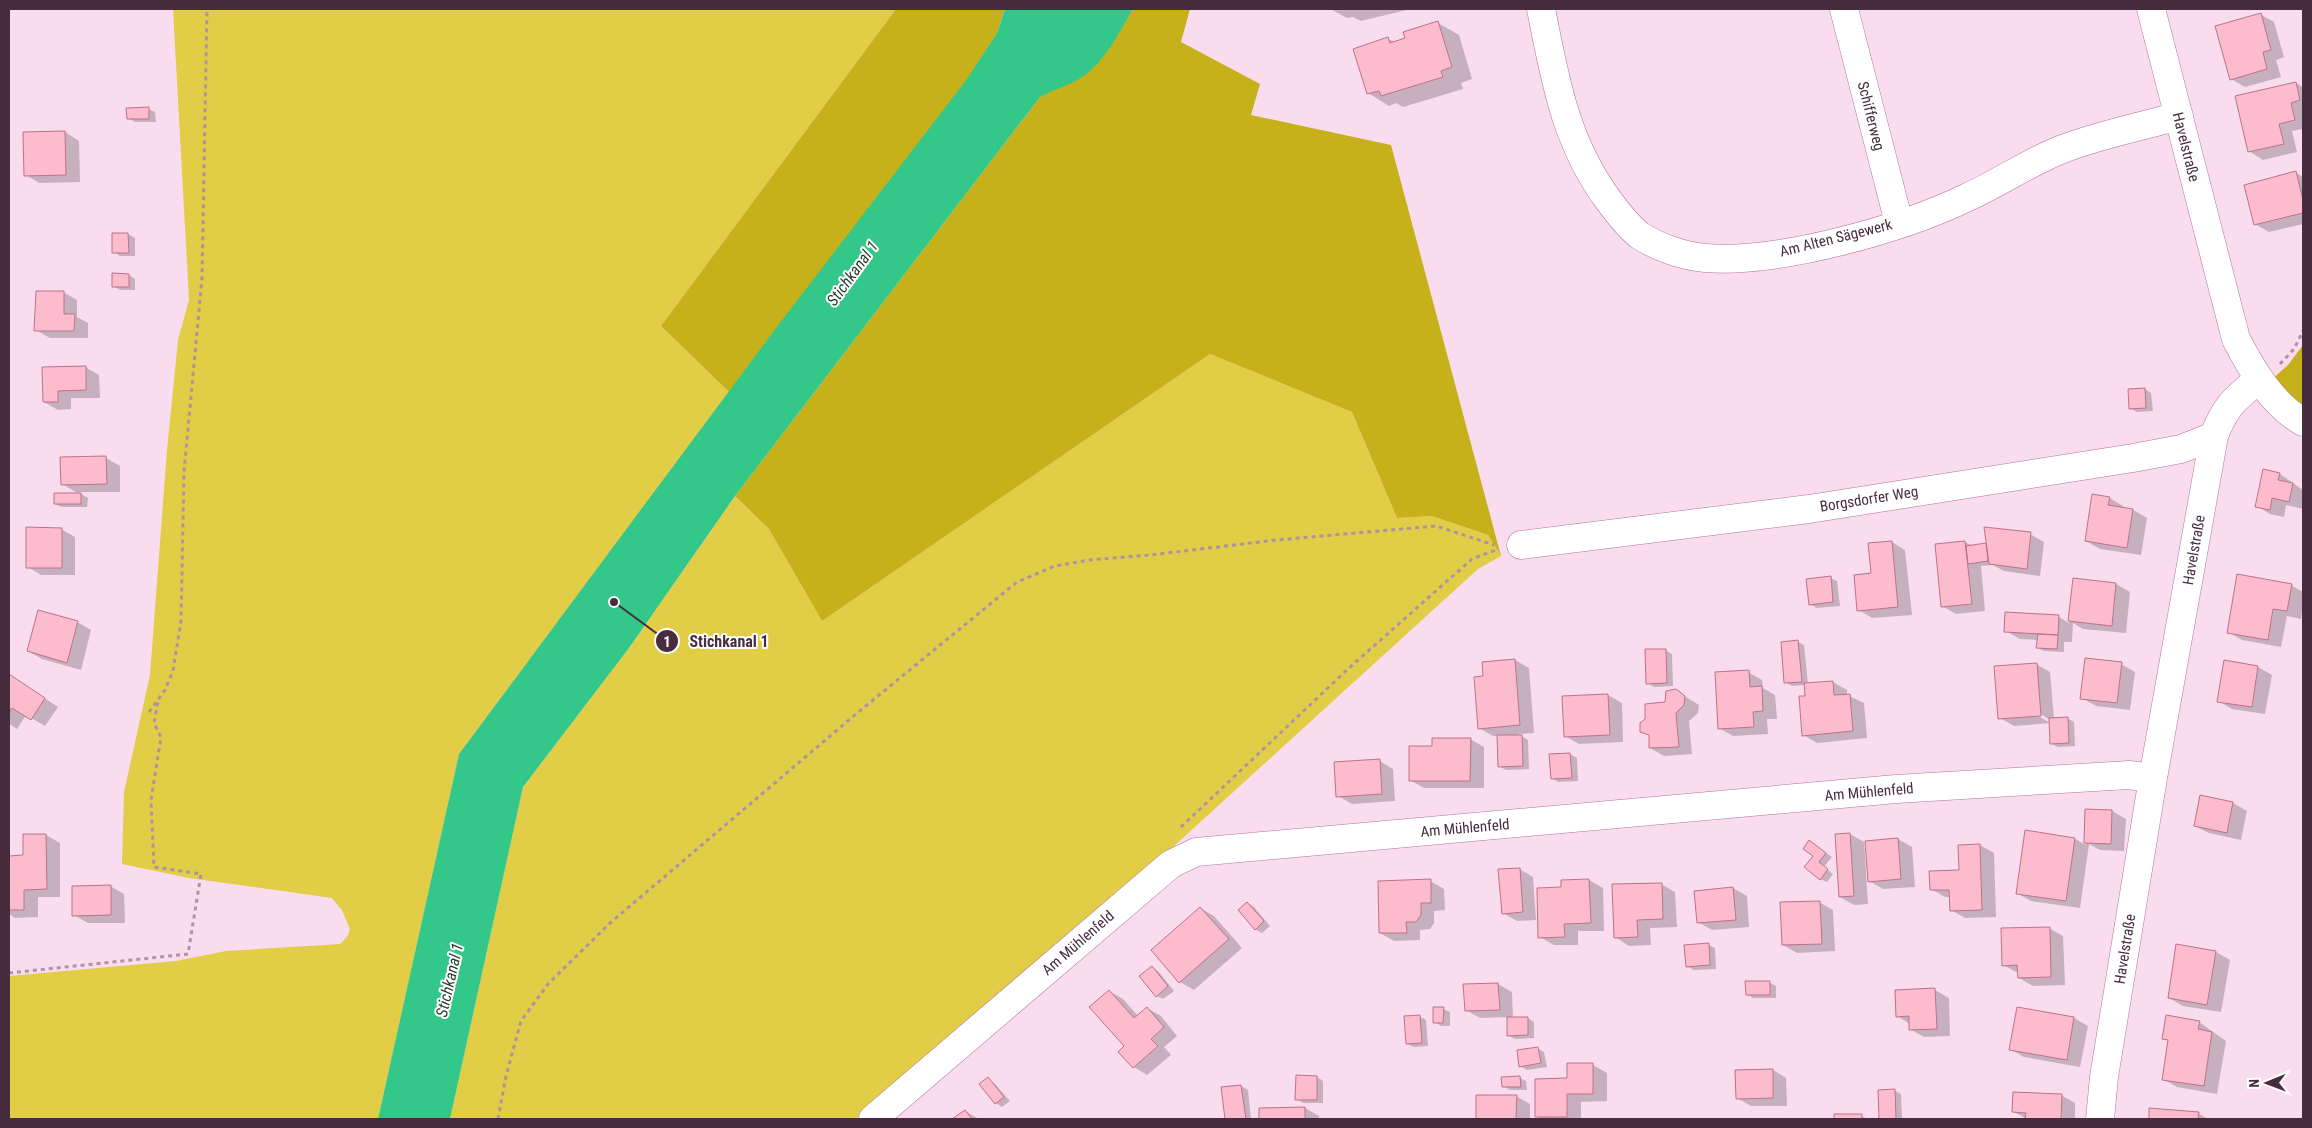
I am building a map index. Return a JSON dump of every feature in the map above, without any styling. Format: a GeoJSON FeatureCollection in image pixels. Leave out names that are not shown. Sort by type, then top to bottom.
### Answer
{"type":"FeatureCollection","features":[{"type":"Feature","properties":{"kind":"street","name":"Am Alten Sägewerk"},"geometry":{"type":"LineString","coordinates":[[1541,9],[1558,94],[1571,131],[1594,181],[1616,211],[1639,234],[1673,251],[1696,256],[1748,258],[1818,246],[1899,223],[1968,198],[2036,160],[2061,150],[2179,116]]}},
{"type":"Feature","properties":{"kind":"street","name":"Schifferweg"},"geometry":{"type":"LineString","coordinates":[[1844,9],[1899,223]]}},
{"type":"Feature","properties":{"kind":"street","name":"Havelstraße"},"geometry":{"type":"LineString","coordinates":[[2100,1119],[2104,1077],[2153,778],[2214,436],[2222,414],[2236,398],[2260,379],[2243,352],[2234,330],[2151,9]]}},
{"type":"Feature","properties":{"kind":"street"},"geometry":{"type":"LineString","coordinates":[[2260,379],[2287,410],[2303,422]]}},
{"type":"Feature","properties":{"kind":"street","name":"Borgsdorfer Weg"},"geometry":{"type":"LineString","coordinates":[[1521,545],[1809,509],[2133,458],[2181,449],[2214,436]]}},
{"type":"Feature","properties":{"kind":"street","name":"Am Mühlenfeld"},"geometry":{"type":"LineString","coordinates":[[873,1119],[1171,864],[1196,852],[1896,789],[2129,775],[2153,778]]}},
{"type":"Feature","properties":{"kind":"path"},"geometry":{"type":"LineString","coordinates":[[149,712],[165,690],[173,670],[183,594],[184,472],[202,278],[207,9]]}},
{"type":"Feature","properties":{"kind":"path"},"geometry":{"type":"LineString","coordinates":[[2260,379],[2285,359],[2303,332]]}},
{"type":"Feature","properties":{"kind":"path"},"geometry":{"type":"LineString","coordinates":[[498,1119],[506,1076],[521,1021],[554,977],[617,917],[856,714],[1017,582],[1055,566],[1089,560],[1150,555],[1276,540],[1436,526],[1501,548],[1472,559],[1349,668],[1181,828],[1167,845],[1163,858],[1164,870]]}},
{"type":"Feature","properties":{"kind":"path"},"geometry":{"type":"LineString","coordinates":[[9,973],[188,954],[201,874],[154,867],[152,800],[160,737],[154,722],[158,701]]}},
{"type":"Feature","properties":{"kind":"shaded area"},"geometry":{"type":"Polygon","coordinates":[[[173,9],[896,9],[661,326],[729,392],[459,754],[378,1119],[9,1119],[9,976],[176,961],[226,951],[340,944],[347,937],[350,929],[342,910],[332,898],[189,878],[122,864],[124,792],[150,675],[167,450],[178,340],[189,300],[173,9]]]}},
{"type":"Feature","properties":{"kind":"shaded area"},"geometry":{"type":"Polygon","coordinates":[[[896,9],[1005,9],[997,33],[968,79],[729,392],[661,326],[896,9]]]}},
{"type":"Feature","properties":{"kind":"shaded area"},"geometry":{"type":"Polygon","coordinates":[[[1133,9],[1190,9],[1181,42],[1260,84],[1251,115],[1391,145],[1501,556],[1488,535],[1432,516],[1397,518],[1352,412],[1210,354],[822,621],[769,529],[735,496],[1040,97],[1099,61],[1114,41],[1133,9]]]}},
{"type":"Feature","properties":{"kind":"shaded area"},"geometry":{"type":"Polygon","coordinates":[[[2303,345],[2303,416],[2270,381],[2288,365],[2303,345]]]}},
{"type":"Feature","properties":{"kind":"shaded area"},"geometry":{"type":"Polygon","coordinates":[[[1210,354],[1352,412],[1397,518],[1432,516],[1488,535],[1501,556],[1478,569],[1174,846],[856,1119],[450,1119],[523,787],[629,648],[735,496],[769,529],[822,621],[1210,354]]]}},
{"type":"Feature","properties":{"kind":"water"},"geometry":{"type":"Polygon","coordinates":[[[1005,9],[1133,9],[1103,57],[1088,73],[1070,84],[1040,97],[735,496],[629,648],[523,787],[450,1119],[378,1119],[459,754],[776,328],[967,79],[997,33],[1005,9]]]}},
{"type":"Feature","properties":{"kind":"building"},"geometry":{"type":"Polygon","coordinates":[[[2261,13],[2271,50],[2263,52],[2267,69],[2230,80],[2215,26],[2261,13]]]}},
{"type":"Feature","properties":{"kind":"building"},"geometry":{"type":"Polygon","coordinates":[[[1438,21],[1452,67],[1441,71],[1443,77],[1381,96],[1379,91],[1367,94],[1353,49],[1388,37],[1390,43],[1405,38],[1403,32],[1438,21]]]}},
{"type":"Feature","properties":{"kind":"building"},"geometry":{"type":"Polygon","coordinates":[[[2296,82],[2300,100],[2291,103],[2295,120],[2279,124],[2284,144],[2248,152],[2235,96],[2296,82]]]}},
{"type":"Feature","properties":{"kind":"building"},"geometry":{"type":"Polygon","coordinates":[[[149,107],[149,119],[127,119],[126,108],[149,107]]]}},
{"type":"Feature","properties":{"kind":"building"},"geometry":{"type":"Polygon","coordinates":[[[65,131],[66,175],[24,176],[23,132],[65,131]]]}},
{"type":"Feature","properties":{"kind":"building"},"geometry":{"type":"Polygon","coordinates":[[[2296,171],[2303,200],[2303,213],[2254,225],[2244,185],[2296,171]]]}},
{"type":"Feature","properties":{"kind":"building"},"geometry":{"type":"Polygon","coordinates":[[[112,233],[128,233],[129,253],[112,253],[112,233]]]}},
{"type":"Feature","properties":{"kind":"building"},"geometry":{"type":"Polygon","coordinates":[[[112,273],[129,274],[129,287],[112,287],[112,273]]]}},
{"type":"Feature","properties":{"kind":"building"},"geometry":{"type":"Polygon","coordinates":[[[36,291],[64,291],[64,314],[75,314],[74,331],[34,331],[36,291]]]}},
{"type":"Feature","properties":{"kind":"building"},"geometry":{"type":"Polygon","coordinates":[[[86,366],[86,390],[58,391],[58,402],[43,402],[42,367],[86,366]]]}},
{"type":"Feature","properties":{"kind":"building"},"geometry":{"type":"Polygon","coordinates":[[[2145,388],[2146,408],[2129,409],[2128,389],[2145,388]]]}},
{"type":"Feature","properties":{"kind":"building"},"geometry":{"type":"Polygon","coordinates":[[[106,456],[107,484],[61,485],[60,457],[106,456]]]}},
{"type":"Feature","properties":{"kind":"building"},"geometry":{"type":"Polygon","coordinates":[[[2263,469],[2280,473],[2278,480],[2293,483],[2289,502],[2272,498],[2270,510],[2255,507],[2263,469]]]}},
{"type":"Feature","properties":{"kind":"building"},"geometry":{"type":"Polygon","coordinates":[[[54,493],[81,493],[81,504],[54,504],[54,493]]]}},
{"type":"Feature","properties":{"kind":"building"},"geometry":{"type":"Polygon","coordinates":[[[2092,494],[2110,497],[2108,505],[2133,509],[2127,548],[2085,541],[2092,494]]]}},
{"type":"Feature","properties":{"kind":"building"},"geometry":{"type":"Polygon","coordinates":[[[26,527],[62,528],[62,568],[26,568],[26,527]]]}},
{"type":"Feature","properties":{"kind":"building"},"geometry":{"type":"Polygon","coordinates":[[[1984,527],[2031,532],[2027,569],[1989,564],[1984,527]]]}},
{"type":"Feature","properties":{"kind":"building"},"geometry":{"type":"Polygon","coordinates":[[[1892,541],[1898,607],[1857,611],[1854,575],[1871,573],[1868,543],[1892,541]]]}},
{"type":"Feature","properties":{"kind":"building"},"geometry":{"type":"Polygon","coordinates":[[[1965,541],[1972,604],[1941,607],[1935,544],[1965,541]]]}},
{"type":"Feature","properties":{"kind":"building"},"geometry":{"type":"Polygon","coordinates":[[[1986,543],[1988,561],[1968,564],[1966,546],[1986,543]]]}},
{"type":"Feature","properties":{"kind":"building"},"geometry":{"type":"Polygon","coordinates":[[[2237,574],[2292,584],[2287,611],[2273,609],[2268,640],[2227,633],[2237,574]]]}},
{"type":"Feature","properties":{"kind":"building"},"geometry":{"type":"Polygon","coordinates":[[[1831,576],[1833,602],[1809,605],[1806,579],[1831,576]]]}},
{"type":"Feature","properties":{"kind":"building"},"geometry":{"type":"Polygon","coordinates":[[[2073,578],[2116,583],[2112,626],[2068,621],[2073,578]]]}},
{"type":"Feature","properties":{"kind":"building"},"geometry":{"type":"Polygon","coordinates":[[[38,610],[78,621],[67,663],[27,651],[38,610]]]}},
{"type":"Feature","properties":{"kind":"building"},"geometry":{"type":"Polygon","coordinates":[[[2005,612],[2059,615],[2058,635],[2004,632],[2005,612]]]}},
{"type":"Feature","properties":{"kind":"building"},"geometry":{"type":"Polygon","coordinates":[[[2038,634],[2058,635],[2057,649],[2036,648],[2038,634]]]}},
{"type":"Feature","properties":{"kind":"building"},"geometry":{"type":"Polygon","coordinates":[[[1798,640],[1802,682],[1784,683],[1781,642],[1798,640]]]}},
{"type":"Feature","properties":{"kind":"building"},"geometry":{"type":"Polygon","coordinates":[[[1645,649],[1666,649],[1667,683],[1646,684],[1645,649]]]}},
{"type":"Feature","properties":{"kind":"building"},"geometry":{"type":"Polygon","coordinates":[[[2085,658],[2122,662],[2117,703],[2080,699],[2085,658]]]}},
{"type":"Feature","properties":{"kind":"building"},"geometry":{"type":"Polygon","coordinates":[[[1515,659],[1520,725],[1478,729],[1474,677],[1483,676],[1482,662],[1515,659]]]}},
{"type":"Feature","properties":{"kind":"building"},"geometry":{"type":"Polygon","coordinates":[[[2224,660],[2258,666],[2252,707],[2217,702],[2224,660]]]}},
{"type":"Feature","properties":{"kind":"building"},"geometry":{"type":"Polygon","coordinates":[[[2037,663],[2041,716],[1998,719],[1994,666],[2037,663]]]}},
{"type":"Feature","properties":{"kind":"building"},"geometry":{"type":"Polygon","coordinates":[[[1749,670],[1750,687],[1762,686],[1763,711],[1753,712],[1754,727],[1718,729],[1715,672],[1749,670]]]}},
{"type":"Feature","properties":{"kind":"building"},"geometry":{"type":"Polygon","coordinates":[[[9,674],[45,698],[31,720],[12,708],[9,713],[9,674]]]}},
{"type":"Feature","properties":{"kind":"building"},"geometry":{"type":"Polygon","coordinates":[[[1833,681],[1834,695],[1850,694],[1853,731],[1802,736],[1799,696],[1805,696],[1804,683],[1833,681]]]}},
{"type":"Feature","properties":{"kind":"building"},"geometry":{"type":"Polygon","coordinates":[[[1676,689],[1685,696],[1684,705],[1676,713],[1679,747],[1649,748],[1649,735],[1640,732],[1640,723],[1645,719],[1645,704],[1665,702],[1666,691],[1676,689]]]}},
{"type":"Feature","properties":{"kind":"building"},"geometry":{"type":"Polygon","coordinates":[[[1608,694],[1610,735],[1564,737],[1562,696],[1608,694]]]}},
{"type":"Feature","properties":{"kind":"building"},"geometry":{"type":"Polygon","coordinates":[[[2068,717],[2069,743],[2050,744],[2049,718],[2068,717]]]}},
{"type":"Feature","properties":{"kind":"building"},"geometry":{"type":"Polygon","coordinates":[[[1497,735],[1522,735],[1523,766],[1498,767],[1497,735]]]}},
{"type":"Feature","properties":{"kind":"building"},"geometry":{"type":"Polygon","coordinates":[[[1432,738],[1471,738],[1470,781],[1409,781],[1409,746],[1432,746],[1432,738]]]}},
{"type":"Feature","properties":{"kind":"building"},"geometry":{"type":"Polygon","coordinates":[[[1570,753],[1572,778],[1551,779],[1549,754],[1570,753]]]}},
{"type":"Feature","properties":{"kind":"building"},"geometry":{"type":"Polygon","coordinates":[[[1380,759],[1382,794],[1336,797],[1334,762],[1380,759]]]}},
{"type":"Feature","properties":{"kind":"building"},"geometry":{"type":"Polygon","coordinates":[[[2200,795],[2233,802],[2227,833],[2194,826],[2200,795]]]}},
{"type":"Feature","properties":{"kind":"building"},"geometry":{"type":"Polygon","coordinates":[[[2085,809],[2112,810],[2111,844],[2084,843],[2085,809]]]}},
{"type":"Feature","properties":{"kind":"building"},"geometry":{"type":"Polygon","coordinates":[[[2025,830],[2075,838],[2066,901],[2016,894],[2025,830]]]}},
{"type":"Feature","properties":{"kind":"building"},"geometry":{"type":"Polygon","coordinates":[[[1850,833],[1854,896],[1839,897],[1835,834],[1850,833]]]}},
{"type":"Feature","properties":{"kind":"building"},"geometry":{"type":"Polygon","coordinates":[[[23,834],[46,834],[47,889],[24,890],[24,910],[9,910],[9,856],[23,855],[23,834]]]}},
{"type":"Feature","properties":{"kind":"building"},"geometry":{"type":"Polygon","coordinates":[[[1898,838],[1901,879],[1868,882],[1865,841],[1898,838]]]}},
{"type":"Feature","properties":{"kind":"building"},"geometry":{"type":"Polygon","coordinates":[[[1809,840],[1826,853],[1819,862],[1828,869],[1820,880],[1804,867],[1813,856],[1803,849],[1809,840]]]}},
{"type":"Feature","properties":{"kind":"building"},"geometry":{"type":"Polygon","coordinates":[[[1980,844],[1982,910],[1950,911],[1949,890],[1930,890],[1929,871],[1959,870],[1958,845],[1980,844]]]}},
{"type":"Feature","properties":{"kind":"building"},"geometry":{"type":"Polygon","coordinates":[[[1520,868],[1523,912],[1502,914],[1498,869],[1520,868]]]}},
{"type":"Feature","properties":{"kind":"building"},"geometry":{"type":"Polygon","coordinates":[[[1431,879],[1431,903],[1421,903],[1421,915],[1416,922],[1406,922],[1407,933],[1379,933],[1378,881],[1431,879]]]}},
{"type":"Feature","properties":{"kind":"building"},"geometry":{"type":"Polygon","coordinates":[[[1589,879],[1591,923],[1564,924],[1565,937],[1538,938],[1537,888],[1561,887],[1561,880],[1589,879]]]}},
{"type":"Feature","properties":{"kind":"building"},"geometry":{"type":"Polygon","coordinates":[[[1662,883],[1663,919],[1637,920],[1638,937],[1614,938],[1612,884],[1662,883]]]}},
{"type":"Feature","properties":{"kind":"building"},"geometry":{"type":"Polygon","coordinates":[[[111,885],[111,915],[72,916],[72,886],[111,885]]]}},
{"type":"Feature","properties":{"kind":"building"},"geometry":{"type":"Polygon","coordinates":[[[1733,887],[1736,920],[1697,923],[1694,891],[1733,887]]]}},
{"type":"Feature","properties":{"kind":"building"},"geometry":{"type":"Polygon","coordinates":[[[1820,901],[1822,944],[1782,945],[1780,902],[1820,901]]]}},
{"type":"Feature","properties":{"kind":"building"},"geometry":{"type":"Polygon","coordinates":[[[1247,902],[1264,921],[1255,930],[1238,910],[1247,902]]]}},
{"type":"Feature","properties":{"kind":"building"},"geometry":{"type":"Polygon","coordinates":[[[1200,907],[1229,939],[1179,983],[1151,950],[1200,907]]]}},
{"type":"Feature","properties":{"kind":"building"},"geometry":{"type":"Polygon","coordinates":[[[2050,927],[2051,977],[2018,978],[2017,965],[2002,966],[2001,928],[2050,927]]]}},
{"type":"Feature","properties":{"kind":"building"},"geometry":{"type":"Polygon","coordinates":[[[1709,943],[1710,965],[1686,967],[1684,945],[1709,943]]]}},
{"type":"Feature","properties":{"kind":"building"},"geometry":{"type":"Polygon","coordinates":[[[2176,944],[2216,951],[2207,1005],[2168,998],[2176,944]]]}},
{"type":"Feature","properties":{"kind":"building"},"geometry":{"type":"Polygon","coordinates":[[[1152,966],[1168,986],[1156,997],[1139,976],[1152,966]]]}},
{"type":"Feature","properties":{"kind":"building"},"geometry":{"type":"Polygon","coordinates":[[[1745,981],[1770,981],[1770,995],[1746,995],[1745,981]]]}},
{"type":"Feature","properties":{"kind":"building"},"geometry":{"type":"Polygon","coordinates":[[[1498,983],[1500,1010],[1465,1011],[1463,984],[1498,983]]]}},
{"type":"Feature","properties":{"kind":"building"},"geometry":{"type":"Polygon","coordinates":[[[1935,988],[1937,1029],[1909,1030],[1909,1016],[1896,1017],[1895,990],[1935,988]]]}},
{"type":"Feature","properties":{"kind":"building"},"geometry":{"type":"Polygon","coordinates":[[[1109,990],[1134,1018],[1147,1007],[1164,1027],[1151,1039],[1158,1046],[1133,1068],[1118,1052],[1124,1046],[1089,1007],[1109,990]]]}},
{"type":"Feature","properties":{"kind":"building"},"geometry":{"type":"Polygon","coordinates":[[[1433,1007],[1444,1007],[1443,1023],[1433,1023],[1433,1007]]]}},
{"type":"Feature","properties":{"kind":"building"},"geometry":{"type":"Polygon","coordinates":[[[2017,1007],[2074,1017],[2067,1060],[2009,1050],[2017,1007]]]}},
{"type":"Feature","properties":{"kind":"building"},"geometry":{"type":"Polygon","coordinates":[[[1420,1015],[1422,1043],[1406,1044],[1404,1016],[1420,1015]]]}},
{"type":"Feature","properties":{"kind":"building"},"geometry":{"type":"Polygon","coordinates":[[[2166,1015],[2200,1021],[2198,1029],[2212,1032],[2204,1086],[2162,1080],[2168,1040],[2162,1039],[2166,1015]]]}},
{"type":"Feature","properties":{"kind":"building"},"geometry":{"type":"Polygon","coordinates":[[[1507,1017],[1528,1017],[1528,1035],[1507,1036],[1507,1017]]]}},
{"type":"Feature","properties":{"kind":"building"},"geometry":{"type":"Polygon","coordinates":[[[1538,1047],[1541,1063],[1519,1067],[1517,1050],[1538,1047]]]}},
{"type":"Feature","properties":{"kind":"building"},"geometry":{"type":"Polygon","coordinates":[[[1567,1063],[1593,1063],[1593,1094],[1567,1094],[1567,1117],[1535,1117],[1535,1079],[1567,1078],[1567,1063]]]}},
{"type":"Feature","properties":{"kind":"building"},"geometry":{"type":"Polygon","coordinates":[[[1773,1069],[1773,1098],[1736,1099],[1735,1070],[1773,1069]]]}},
{"type":"Feature","properties":{"kind":"building"},"geometry":{"type":"Polygon","coordinates":[[[1296,1075],[1317,1076],[1317,1100],[1295,1100],[1296,1075]]]}},
{"type":"Feature","properties":{"kind":"building"},"geometry":{"type":"Polygon","coordinates":[[[1520,1076],[1521,1087],[1502,1087],[1501,1077],[1520,1076]]]}},
{"type":"Feature","properties":{"kind":"building"},"geometry":{"type":"Polygon","coordinates":[[[988,1077],[1004,1097],[995,1104],[979,1084],[988,1077]]]}},
{"type":"Feature","properties":{"kind":"building"},"geometry":{"type":"Polygon","coordinates":[[[1241,1085],[1246,1119],[1225,1119],[1221,1087],[1241,1085]]]}},
{"type":"Feature","properties":{"kind":"building"},"geometry":{"type":"Polygon","coordinates":[[[1895,1089],[1896,1119],[1879,1119],[1878,1090],[1895,1089]]]}},
{"type":"Feature","properties":{"kind":"building"},"geometry":{"type":"Polygon","coordinates":[[[2013,1092],[2062,1094],[2061,1119],[2025,1119],[2026,1113],[2012,1112],[2013,1092]]]}},
{"type":"Feature","properties":{"kind":"building"},"geometry":{"type":"Polygon","coordinates":[[[1476,1095],[1517,1095],[1516,1119],[1476,1119],[1476,1095]]]}},
{"type":"Feature","properties":{"kind":"building"},"geometry":{"type":"Polygon","coordinates":[[[1305,1107],[1305,1119],[1259,1119],[1259,1108],[1305,1107]]]}},
{"type":"Feature","properties":{"kind":"building"},"geometry":{"type":"Polygon","coordinates":[[[2149,1108],[2199,1112],[2198,1119],[2149,1119],[2149,1108]]]}},
{"type":"Feature","properties":{"kind":"building"},"geometry":{"type":"Polygon","coordinates":[[[965,1110],[972,1119],[952,1119],[965,1110]]]}},
{"type":"Feature","properties":{"kind":"building"},"geometry":{"type":"Polygon","coordinates":[[[1834,1114],[1862,1114],[1862,1119],[1834,1119],[1834,1114]]]}},
{"type":"Feature","properties":{"kind":"place","name":"Stichkanal 1"},"geometry":{"type":"Point","coordinates":[614,602]}}]}
